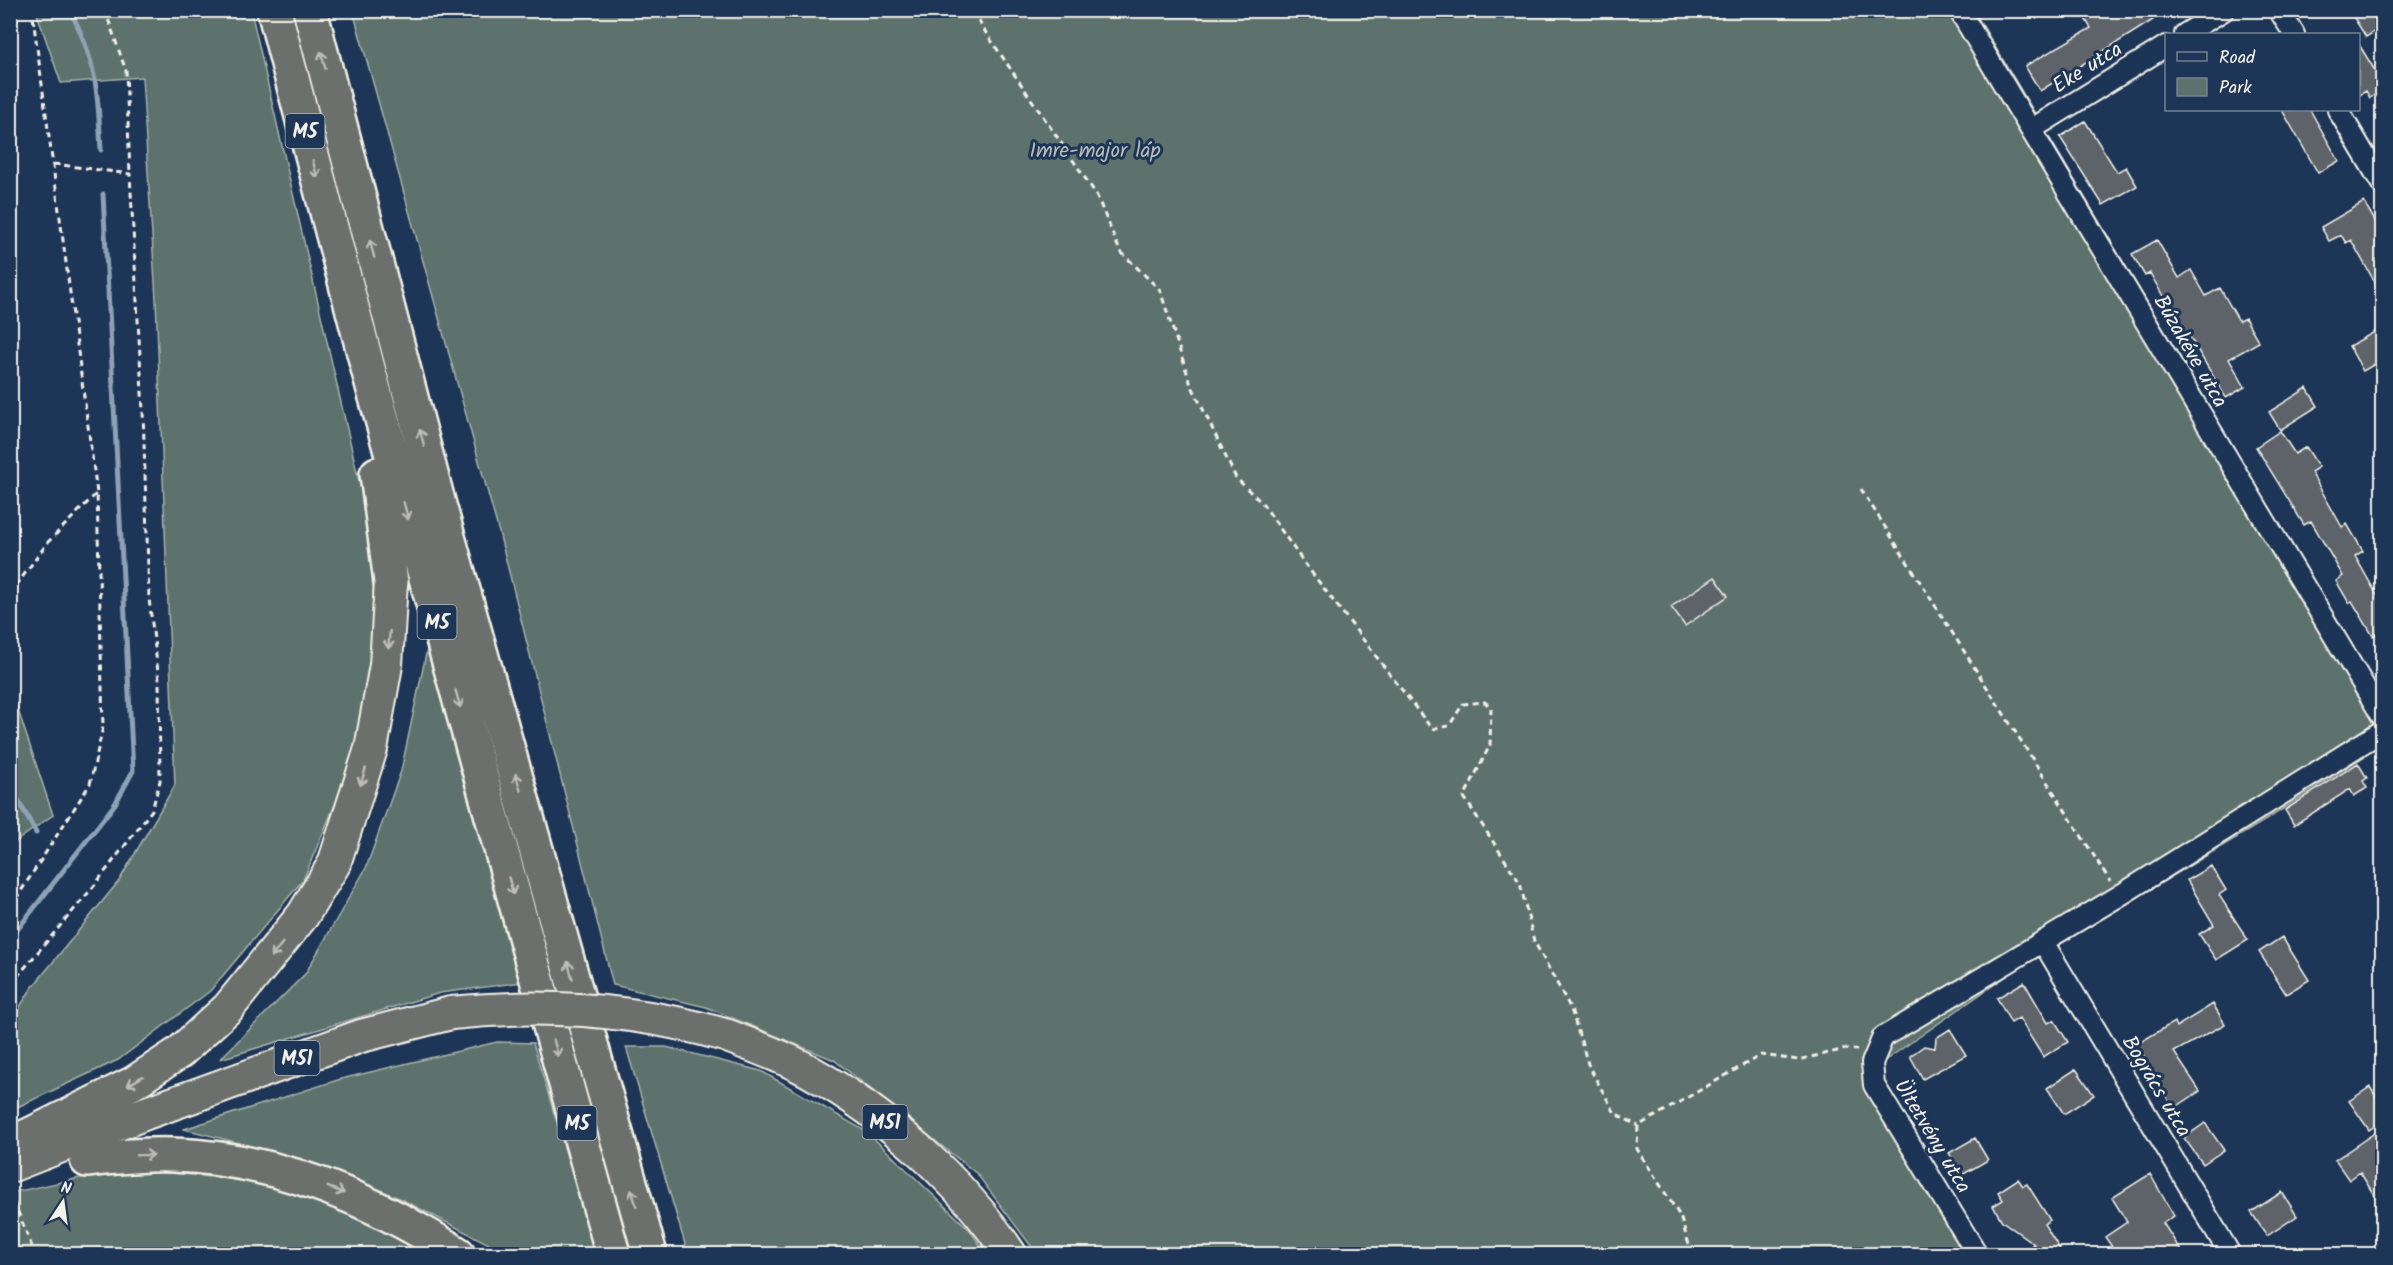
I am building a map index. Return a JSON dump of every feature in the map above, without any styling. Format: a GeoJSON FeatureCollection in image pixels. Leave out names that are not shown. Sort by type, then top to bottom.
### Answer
{"type":"FeatureCollection","features":[{"type":"Feature","properties":{"kind":"highway","name":"M5"},"geometry":{"type":"LineString","coordinates":[[274,10],[336,251],[613,1254]]}},
{"type":"Feature","properties":{"kind":"highway","name":"M5"},"geometry":{"type":"LineString","coordinates":[[310,10],[439,505],[650,1254]]}},
{"type":"Feature","properties":{"kind":"highway"},"geometry":{"type":"LineString","coordinates":[[10,1144],[133,1083],[180,1052],[228,1008],[270,960],[303,915],[334,864],[371,749],[386,665],[391,582],[379,480],[347,350],[336,251]]}},
{"type":"Feature","properties":{"kind":"highway","name":"M51"},"geometry":{"type":"LineString","coordinates":[[10,1166],[146,1113],[361,1035],[451,1014],[546,1007],[588,1009],[679,1021],[725,1035],[807,1070],[881,1119],[921,1153],[950,1182],[1010,1254]]}},
{"type":"Feature","properties":{"kind":"highway","name":"M51"},"geometry":{"type":"LineString","coordinates":[[10,1154],[146,1113]]}},
{"type":"Feature","properties":{"kind":"highway"},"geometry":{"type":"LineString","coordinates":[[12,1189],[87,1160],[175,1155],[248,1164],[351,1195],[458,1254]]}},
{"type":"Feature","properties":{"kind":"street","name":"Búzakéve utca"},"geometry":{"type":"LineString","coordinates":[[1959,10],[2382,716]]}},
{"type":"Feature","properties":{"kind":"street"},"geometry":{"type":"LineString","coordinates":[[2187,33],[2224,10]]}},
{"type":"Feature","properties":{"kind":"street"},"geometry":{"type":"LineString","coordinates":[[2279,10],[2293,33]]}},
{"type":"Feature","properties":{"kind":"street","name":"Eke utca"},"geometry":{"type":"LineString","coordinates":[[2032,129],[2165,47]]}},
{"type":"Feature","properties":{"kind":"street"},"geometry":{"type":"LineString","coordinates":[[2339,111],[2382,184]]}},
{"type":"Feature","properties":{"kind":"street"},"geometry":{"type":"LineString","coordinates":[[1879,1044],[2382,731]]}},
{"type":"Feature","properties":{"kind":"street","name":"Bogrács utca"},"geometry":{"type":"LineString","coordinates":[[2043,942],[2230,1254]]}},
{"type":"Feature","properties":{"kind":"street","name":"Ültetvény utca"},"geometry":{"type":"LineString","coordinates":[[1879,1044],[1872,1063],[1874,1085],[1977,1254]]}},
{"type":"Feature","properties":{"kind":"path"},"geometry":{"type":"LineString","coordinates":[[10,908],[90,784],[103,727],[97,493],[32,10]]}},
{"type":"Feature","properties":{"kind":"path"},"geometry":{"type":"LineString","coordinates":[[10,985],[94,886],[152,810],[160,781],[159,681],[149,599],[143,411],[126,71],[105,10]]}},
{"type":"Feature","properties":{"kind":"path"},"geometry":{"type":"LineString","coordinates":[[975,10],[982,27],[1096,194],[1120,251],[1160,290],[1190,382],[1236,478],[1263,504],[1302,560],[1432,729],[1449,726],[1463,704],[1485,702],[1491,708],[1490,745],[1464,797],[1520,883],[1534,941],[1571,1009],[1589,1067],[1615,1113],[1638,1126]]}},
{"type":"Feature","properties":{"kind":"path"},"geometry":{"type":"LineString","coordinates":[[54,164],[130,174]]}},
{"type":"Feature","properties":{"kind":"path"},"geometry":{"type":"LineString","coordinates":[[1861,489],[2119,896]]}},
{"type":"Feature","properties":{"kind":"path"},"geometry":{"type":"LineString","coordinates":[[10,594],[48,542],[97,493]]}},
{"type":"Feature","properties":{"kind":"path"},"geometry":{"type":"LineString","coordinates":[[1638,1126],[1761,1055],[1798,1060],[1879,1044]]}},
{"type":"Feature","properties":{"kind":"path"},"geometry":{"type":"LineString","coordinates":[[1638,1126],[1637,1149],[1680,1216],[1692,1254]]}},
{"type":"Feature","properties":{"kind":"path"},"geometry":{"type":"LineString","coordinates":[[12,1189],[35,1254]]}},
{"type":"Feature","properties":{"kind":"green space"},"geometry":{"type":"Polygon","coordinates":[[[36,11],[251,11],[368,520],[376,633],[353,762],[303,880],[210,991],[118,1060],[11,1110],[10,1023],[31,989],[119,881],[175,785],[156,299],[142,77],[61,83],[36,11]]]}},
{"type":"Feature","properties":{"kind":"green space","name":"Imre-major láp"},"geometry":{"type":"Polygon","coordinates":[[[353,11],[1974,11],[2382,697],[2382,745],[2269,818],[2011,973],[1880,1064],[1882,1080],[1989,1254],[1037,1254],[977,1174],[834,1060],[706,1007],[613,985],[500,536],[353,11]]]}},
{"type":"Feature","properties":{"kind":"green space"},"geometry":{"type":"Polygon","coordinates":[[[429,640],[522,982],[440,993],[220,1059],[305,974],[366,868],[401,771],[429,640]]]}},
{"type":"Feature","properties":{"kind":"green space"},"geometry":{"type":"Polygon","coordinates":[[[11,689],[53,815],[10,845],[11,689]]]}},
{"type":"Feature","properties":{"kind":"green space"},"geometry":{"type":"Polygon","coordinates":[[[497,1042],[533,1043],[596,1254],[500,1254],[489,1244],[399,1198],[291,1156],[184,1129],[341,1079],[497,1042]]]}},
{"type":"Feature","properties":{"kind":"green space"},"geometry":{"type":"Polygon","coordinates":[[[626,1047],[666,1047],[761,1071],[867,1132],[970,1230],[986,1254],[688,1254],[626,1047]]]}},
{"type":"Feature","properties":{"kind":"green space"},"geometry":{"type":"Polygon","coordinates":[[[152,1171],[258,1182],[356,1209],[440,1254],[11,1254],[10,1193],[94,1175],[152,1171]]]}},
{"type":"Feature","properties":{"kind":"building"},"geometry":{"type":"Polygon","coordinates":[[[2095,10],[2147,10],[2153,20],[2040,91],[2025,66],[2091,28],[2084,17],[2095,10]]]}},
{"type":"Feature","properties":{"kind":"building"},"geometry":{"type":"Polygon","coordinates":[[[2349,10],[2382,10],[2382,27],[2366,37],[2349,10]]]}},
{"type":"Feature","properties":{"kind":"building"},"geometry":{"type":"Polygon","coordinates":[[[2360,46],[2382,82],[2382,90],[2370,98],[2366,91],[2360,95],[2360,46]]]}},
{"type":"Feature","properties":{"kind":"building"},"geometry":{"type":"Polygon","coordinates":[[[2283,111],[2311,111],[2339,161],[2318,173],[2283,111]]]}},
{"type":"Feature","properties":{"kind":"building"},"geometry":{"type":"Polygon","coordinates":[[[2085,121],[2117,172],[2126,167],[2137,186],[2103,205],[2060,137],[2085,121]]]}},
{"type":"Feature","properties":{"kind":"building"},"geometry":{"type":"Polygon","coordinates":[[[2364,202],[2382,233],[2382,295],[2351,240],[2346,243],[2341,235],[2329,241],[2321,227],[2364,202]]]}},
{"type":"Feature","properties":{"kind":"building"},"geometry":{"type":"Polygon","coordinates":[[[2157,240],[2179,278],[2191,270],[2206,296],[2220,288],[2239,321],[2245,318],[2259,342],[2229,359],[2245,387],[2226,398],[2187,332],[2184,334],[2150,273],[2145,276],[2132,254],[2157,240]]]}},
{"type":"Feature","properties":{"kind":"building"},"geometry":{"type":"Polygon","coordinates":[[[2382,328],[2382,360],[2363,371],[2349,346],[2382,328]]]}},
{"type":"Feature","properties":{"kind":"building"},"geometry":{"type":"Polygon","coordinates":[[[2307,388],[2318,406],[2280,430],[2269,412],[2307,388]]]}},
{"type":"Feature","properties":{"kind":"building"},"geometry":{"type":"Polygon","coordinates":[[[2280,431],[2295,454],[2306,447],[2319,467],[2311,472],[2342,527],[2347,524],[2363,551],[2355,556],[2382,604],[2382,631],[2373,636],[2352,601],[2349,603],[2336,581],[2343,576],[2311,521],[2304,525],[2256,447],[2280,431]]]}},
{"type":"Feature","properties":{"kind":"building"},"geometry":{"type":"Polygon","coordinates":[[[1715,577],[1728,596],[1685,626],[1671,607],[1715,577]]]}},
{"type":"Feature","properties":{"kind":"building"},"geometry":{"type":"Polygon","coordinates":[[[2358,763],[2367,778],[2363,781],[2367,788],[2354,796],[2350,789],[2294,825],[2285,810],[2358,763]]]}},
{"type":"Feature","properties":{"kind":"building"},"geometry":{"type":"Polygon","coordinates":[[[2211,866],[2226,890],[2219,895],[2248,940],[2216,960],[2199,934],[2214,925],[2187,880],[2211,866]]]}},
{"type":"Feature","properties":{"kind":"building"},"geometry":{"type":"Polygon","coordinates":[[[2282,937],[2309,980],[2286,994],[2259,952],[2282,937]]]}},
{"type":"Feature","properties":{"kind":"building"},"geometry":{"type":"Polygon","coordinates":[[[2024,982],[2048,1023],[2054,1020],[2068,1042],[2043,1057],[2019,1018],[2011,1023],[1997,998],[2024,982]]]}},
{"type":"Feature","properties":{"kind":"building"},"geometry":{"type":"Polygon","coordinates":[[[2213,1004],[2225,1024],[2174,1052],[2200,1091],[2173,1109],[2137,1044],[2174,1022],[2176,1027],[2213,1004]]]}},
{"type":"Feature","properties":{"kind":"building"},"geometry":{"type":"Polygon","coordinates":[[[1950,1029],[1966,1055],[1923,1079],[1910,1056],[1924,1046],[1935,1048],[1936,1038],[1950,1029]]]}},
{"type":"Feature","properties":{"kind":"building"},"geometry":{"type":"Polygon","coordinates":[[[2076,1069],[2094,1095],[2064,1114],[2047,1088],[2076,1069]]]}},
{"type":"Feature","properties":{"kind":"building"},"geometry":{"type":"Polygon","coordinates":[[[2370,1087],[2382,1106],[2382,1121],[2369,1130],[2349,1101],[2370,1087]]]}},
{"type":"Feature","properties":{"kind":"building"},"geometry":{"type":"Polygon","coordinates":[[[2205,1123],[2224,1150],[2203,1164],[2184,1138],[2205,1123]]]}},
{"type":"Feature","properties":{"kind":"building"},"geometry":{"type":"Polygon","coordinates":[[[2376,1132],[2382,1141],[2382,1208],[2360,1172],[2349,1180],[2335,1160],[2376,1132]]]}},
{"type":"Feature","properties":{"kind":"building"},"geometry":{"type":"Polygon","coordinates":[[[1975,1138],[1988,1160],[1962,1175],[1949,1153],[1975,1138]]]}},
{"type":"Feature","properties":{"kind":"building"},"geometry":{"type":"Polygon","coordinates":[[[2150,1174],[2174,1216],[2163,1223],[2183,1254],[2117,1254],[2105,1237],[2127,1222],[2112,1198],[2150,1174]]]}},
{"type":"Feature","properties":{"kind":"building"},"geometry":{"type":"Polygon","coordinates":[[[2018,1179],[2023,1186],[2027,1184],[2050,1220],[2044,1224],[2063,1254],[2018,1254],[2034,1244],[2002,1221],[1993,1206],[2003,1200],[1998,1192],[2018,1179]]]}},
{"type":"Feature","properties":{"kind":"building"},"geometry":{"type":"Polygon","coordinates":[[[2282,1192],[2297,1216],[2267,1236],[2251,1212],[2282,1192]]]}},
{"type":"Feature","properties":{"kind":"waterway"},"geometry":{"type":"LineString","coordinates":[[70,10],[91,62],[99,111],[101,150]]}},
{"type":"Feature","properties":{"kind":"waterway"},"geometry":{"type":"LineString","coordinates":[[10,939],[115,804],[133,771],[103,194]]}},
{"type":"Feature","properties":{"kind":"waterway"},"geometry":{"type":"LineString","coordinates":[[10,785],[36,833]]}},
{"type":"Feature","properties":{"kind":"waterway"},"geometry":{"type":"LineString","coordinates":[[10,1239],[17,1254]]}}]}
